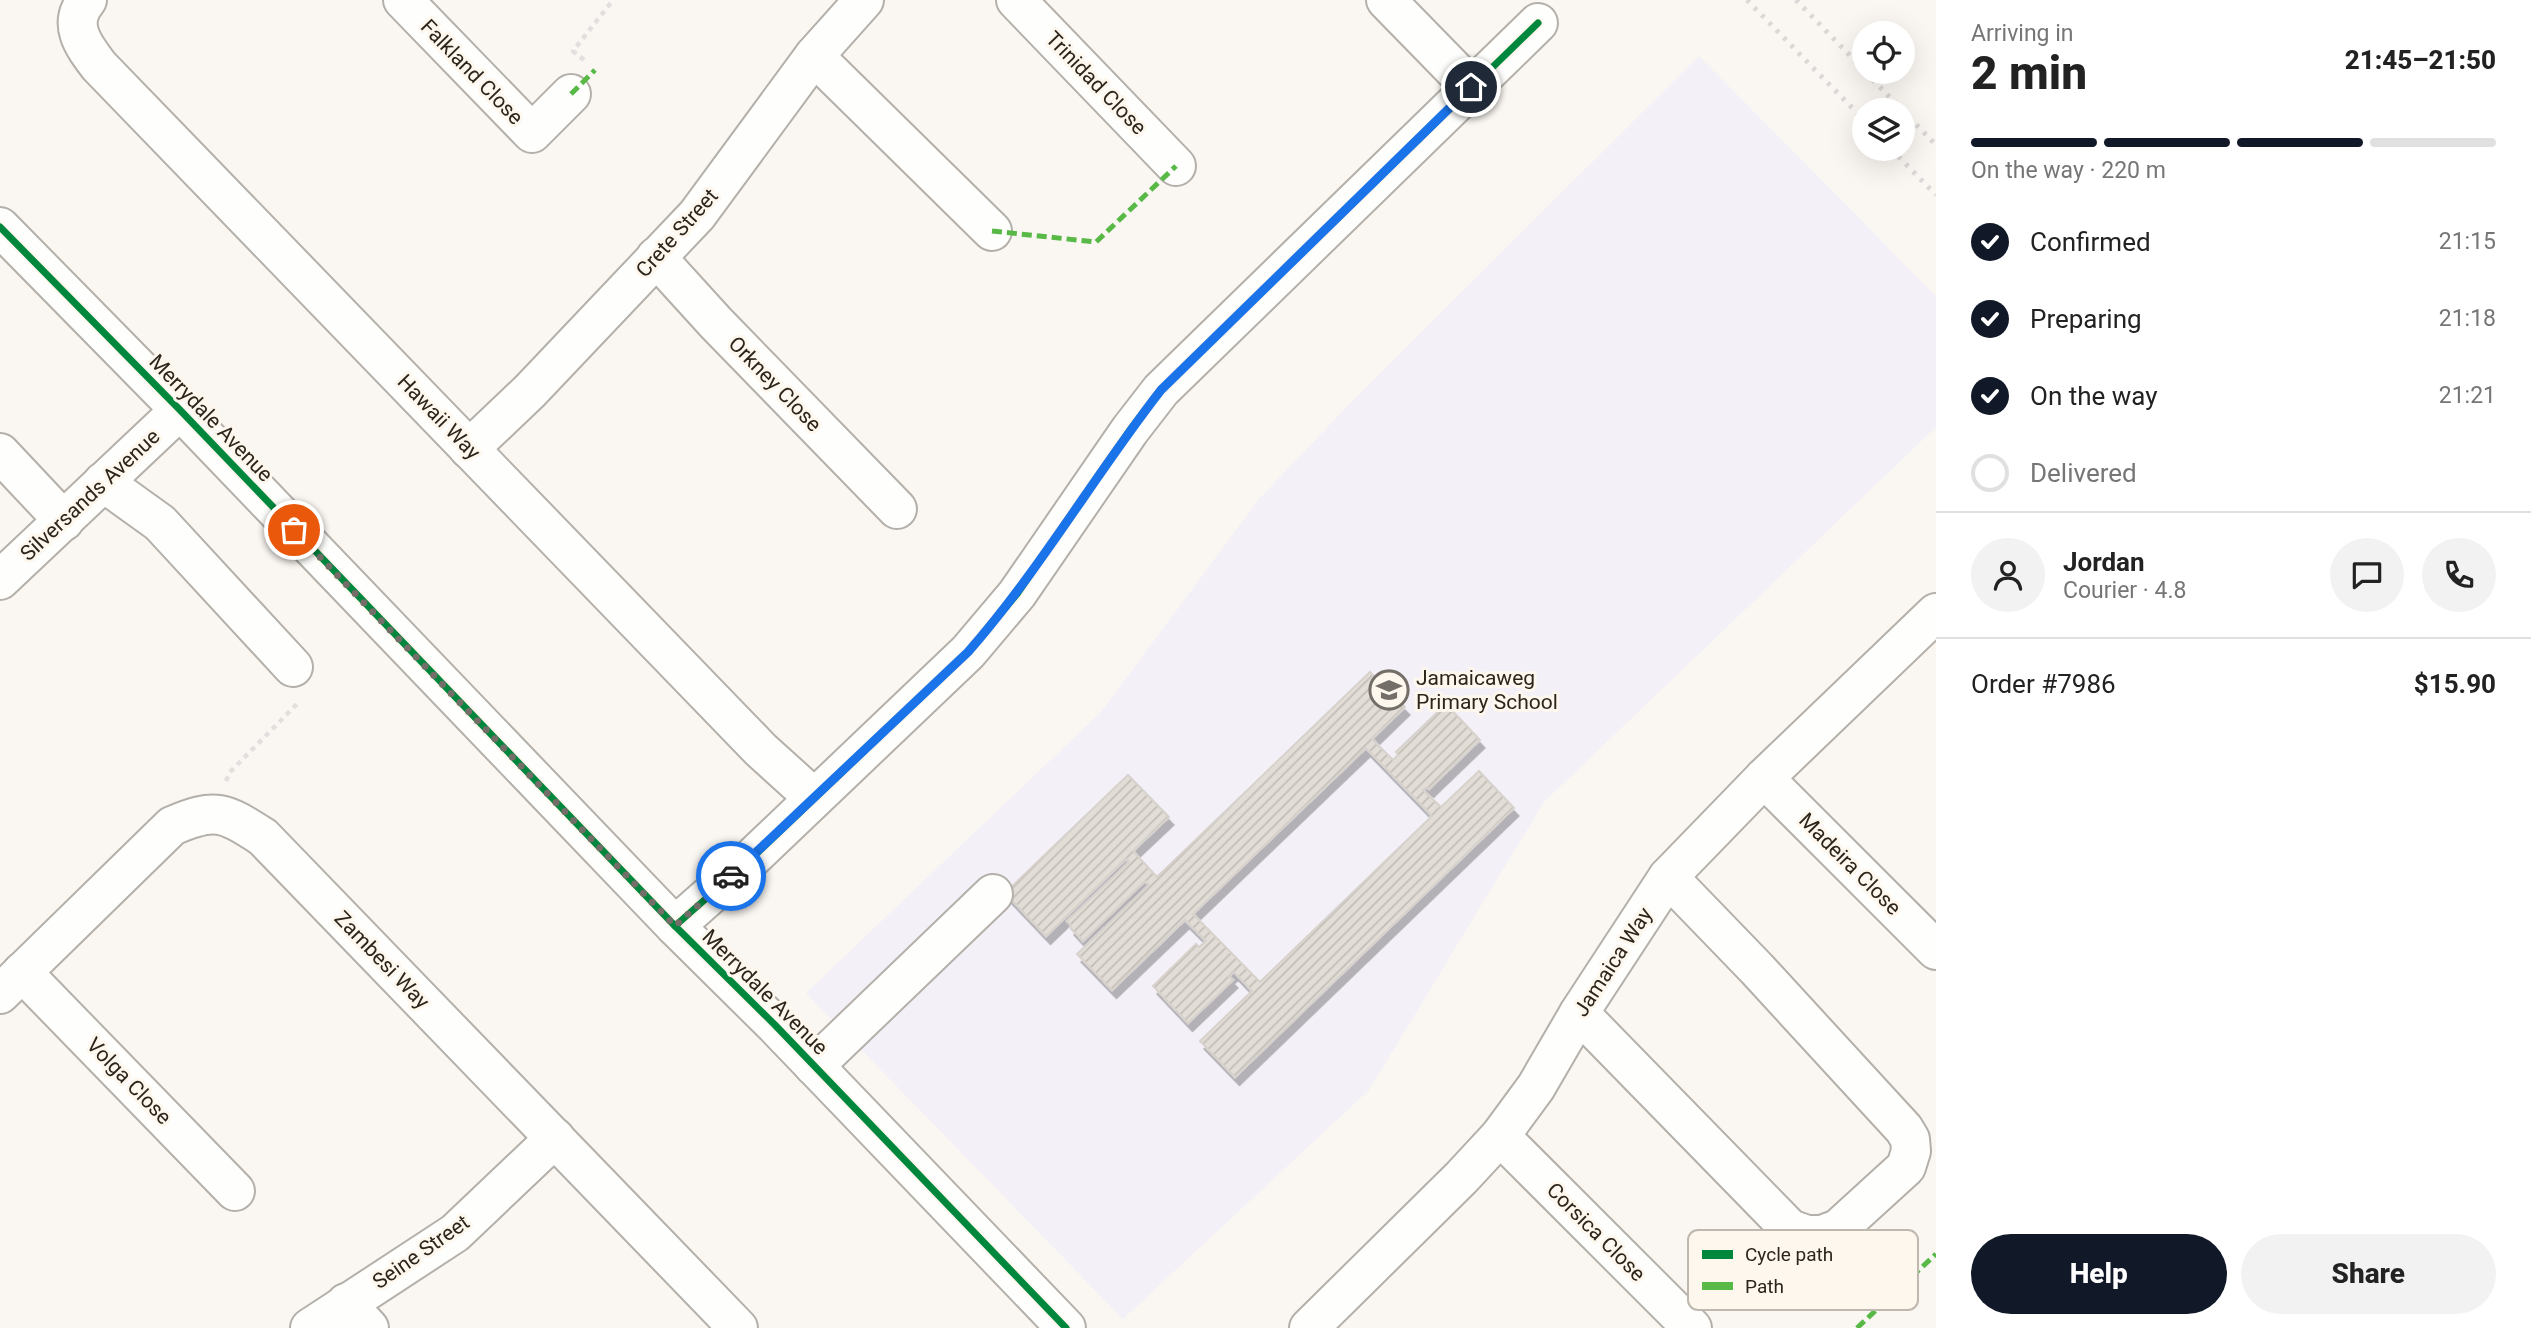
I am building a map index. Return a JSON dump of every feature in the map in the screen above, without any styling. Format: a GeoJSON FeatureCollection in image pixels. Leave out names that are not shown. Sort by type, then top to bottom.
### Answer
{"type":"FeatureCollection","features":[{"type":"Feature","properties":{"kind":"street","name":"Falkland Close"},"geometry":{"type":"LineString","coordinates":[[403,0],[532,133],[580,79]]}},
{"type":"Feature","properties":{"kind":"street","name":"Crete Street"},"geometry":{"type":"LineString","coordinates":[[470,449],[530,391],[697,215],[814,57],[864,0]]}},
{"type":"Feature","properties":{"kind":"street","name":"Trinidad Close"},"geometry":{"type":"LineString","coordinates":[[1016,0],[1176,166]]}},
{"type":"Feature","properties":{"kind":"street"},"geometry":{"type":"LineString","coordinates":[[1386,0],[1471,87]]}},
{"type":"Feature","properties":{"kind":"street","name":"Hawaii Way"},"geometry":{"type":"LineString","coordinates":[[82,13],[82,44],[99,65],[761,750],[814,798]]}},
{"type":"Feature","properties":{"kind":"street"},"geometry":{"type":"LineString","coordinates":[[675,926],[753,857],[968,652],[1017,594],[1130,430],[1161,390],[1538,23]]}},
{"type":"Feature","properties":{"kind":"street"},"geometry":{"type":"LineString","coordinates":[[814,57],[992,231]]}},
{"type":"Feature","properties":{"kind":"street","name":"Merrydale Avenue"},"geometry":{"type":"LineString","coordinates":[[0,227],[1066,1328]]}},
{"type":"Feature","properties":{"kind":"street","name":"Orkney Close"},"geometry":{"type":"LineString","coordinates":[[656,257],[716,323],[897,509]]}},
{"type":"Feature","properties":{"kind":"street","name":"Silversands Avenue"},"geometry":{"type":"LineString","coordinates":[[0,580],[180,411]]}},
{"type":"Feature","properties":{"kind":"street"},"geometry":{"type":"LineString","coordinates":[[0,453],[64,521]]}},
{"type":"Feature","properties":{"kind":"street"},"geometry":{"type":"LineString","coordinates":[[103,482],[160,523],[299,682]]}},
{"type":"Feature","properties":{"kind":"street","name":"Jamaica Way"},"geometry":{"type":"LineString","coordinates":[[1314,1326],[1500,1136],[1536,1087],[1579,1013],[1668,877],[1764,778],[1936,612]]}},
{"type":"Feature","properties":{"kind":"street","name":"Madeira Close"},"geometry":{"type":"LineString","coordinates":[[1764,778],[1936,950]]}},
{"type":"Feature","properties":{"kind":"street"},"geometry":{"type":"LineString","coordinates":[[11,983],[172,827],[197,815],[215,813]]}},
{"type":"Feature","properties":{"kind":"street","name":"Zambesi Way"},"geometry":{"type":"LineString","coordinates":[[215,813],[232,817],[263,837],[738,1328]]}},
{"type":"Feature","properties":{"kind":"street"},"geometry":{"type":"LineString","coordinates":[[1668,877],[1757,969],[1904,1129],[1910,1139],[1911,1151],[1906,1167],[1835,1230]]}},
{"type":"Feature","properties":{"kind":"street"},"geometry":{"type":"LineString","coordinates":[[814,1066],[993,894]]}},
{"type":"Feature","properties":{"kind":"street","name":"Volga Close"},"geometry":{"type":"LineString","coordinates":[[11,983],[235,1191]]}},
{"type":"Feature","properties":{"kind":"street"},"geometry":{"type":"LineString","coordinates":[[1579,1013],[1793,1230]]}},
{"type":"Feature","properties":{"kind":"street","name":"Corsica Close"},"geometry":{"type":"LineString","coordinates":[[1500,1136],[1692,1328]]}},
{"type":"Feature","properties":{"kind":"street","name":"Seine Street"},"geometry":{"type":"LineString","coordinates":[[310,1328],[357,1316],[455,1233],[555,1138]]}},
{"type":"Feature","properties":{"kind":"path"},"geometry":{"type":"LineString","coordinates":[[580,79],[573,51],[613,0]]}},
{"type":"Feature","properties":{"kind":"path"},"geometry":{"type":"LineString","coordinates":[[215,813],[229,772],[299,682]]}},
{"type":"Feature","properties":{"kind":"shaded area","name":"Jamaicaweg Primary School"},"geometry":{"type":"Polygon","coordinates":[[[1699,56],[1936,296],[1936,427],[1544,802],[1369,1090],[1123,1319],[806,993],[1100,713],[1260,498],[1359,394],[1699,56]]]}},
{"type":"Feature","properties":{"kind":"building"},"geometry":{"type":"Polygon","coordinates":[[[1370,672],[1405,707],[1372,739],[1393,760],[1398,755],[1396,752],[1446,704],[1480,740],[1429,789],[1427,787],[1423,790],[1441,807],[1479,771],[1514,808],[1235,1077],[1200,1041],[1252,991],[1234,972],[1229,976],[1233,980],[1188,1023],[1153,986],[1196,944],[1199,947],[1206,941],[1185,920],[1112,990],[1077,954],[1149,885],[1145,881],[1083,941],[1070,927],[1067,921],[1129,862],[1126,859],[1046,936],[1005,893],[1128,775],[1169,817],[1133,851],[1157,877],[1370,672]],[[1366,748],[1193,914],[1260,982],[1432,816],[1366,748]]]}},
{"type":"Feature","properties":{"kind":"railway"},"geometry":{"type":"LineString","coordinates":[[1747,0],[1852,108]]}},
{"type":"Feature","properties":{"kind":"railway"},"geometry":{"type":"LineString","coordinates":[[1796,0],[1852,58]]}},
{"type":"Feature","properties":{"kind":"railway"},"geometry":{"type":"LineString","coordinates":[[1877,84],[1936,145]]}},
{"type":"Feature","properties":{"kind":"railway"},"geometry":{"type":"LineString","coordinates":[[1903,161],[1936,195]]}},
{"type":"Feature","properties":{"kind":"marked path"},"geometry":{"type":"LineString","coordinates":[[571,94],[595,70]]}},
{"type":"Feature","properties":{"kind":"marked path"},"geometry":{"type":"LineString","coordinates":[[992,231],[1096,242],[1176,166]]}},
{"type":"Feature","properties":{"kind":"marked path"},"geometry":{"type":"LineString","coordinates":[[1918,1271],[1936,1254]]}},
{"type":"Feature","properties":{"kind":"marked path"},"geometry":{"type":"LineString","coordinates":[[1857,1328],[1876,1310]]}},
{"type":"Feature","properties":{"kind":"cycle path"},"geometry":{"type":"LineString","coordinates":[[675,926],[753,857],[968,652],[1017,594],[1130,430],[1161,390],[1538,23]]}},
{"type":"Feature","properties":{"kind":"cycle path"},"geometry":{"type":"LineString","coordinates":[[0,227],[1066,1328]]}},
{"type":"Feature","properties":{"kind":"way so far"},"geometry":{"type":"LineString","coordinates":[[294,530],[675,926],[731,876]]}},
{"type":"Feature","properties":{"kind":"place","name":"Jamaicaweg Primary School"},"geometry":{"type":"Point","coordinates":[1389,690]}},
{"type":"Feature","properties":{"kind":"route"},"geometry":{"type":"LineString","coordinates":[[731,876],[968,652],[1017,594],[1130,430],[1161,390],[1471,87]]}}]}
